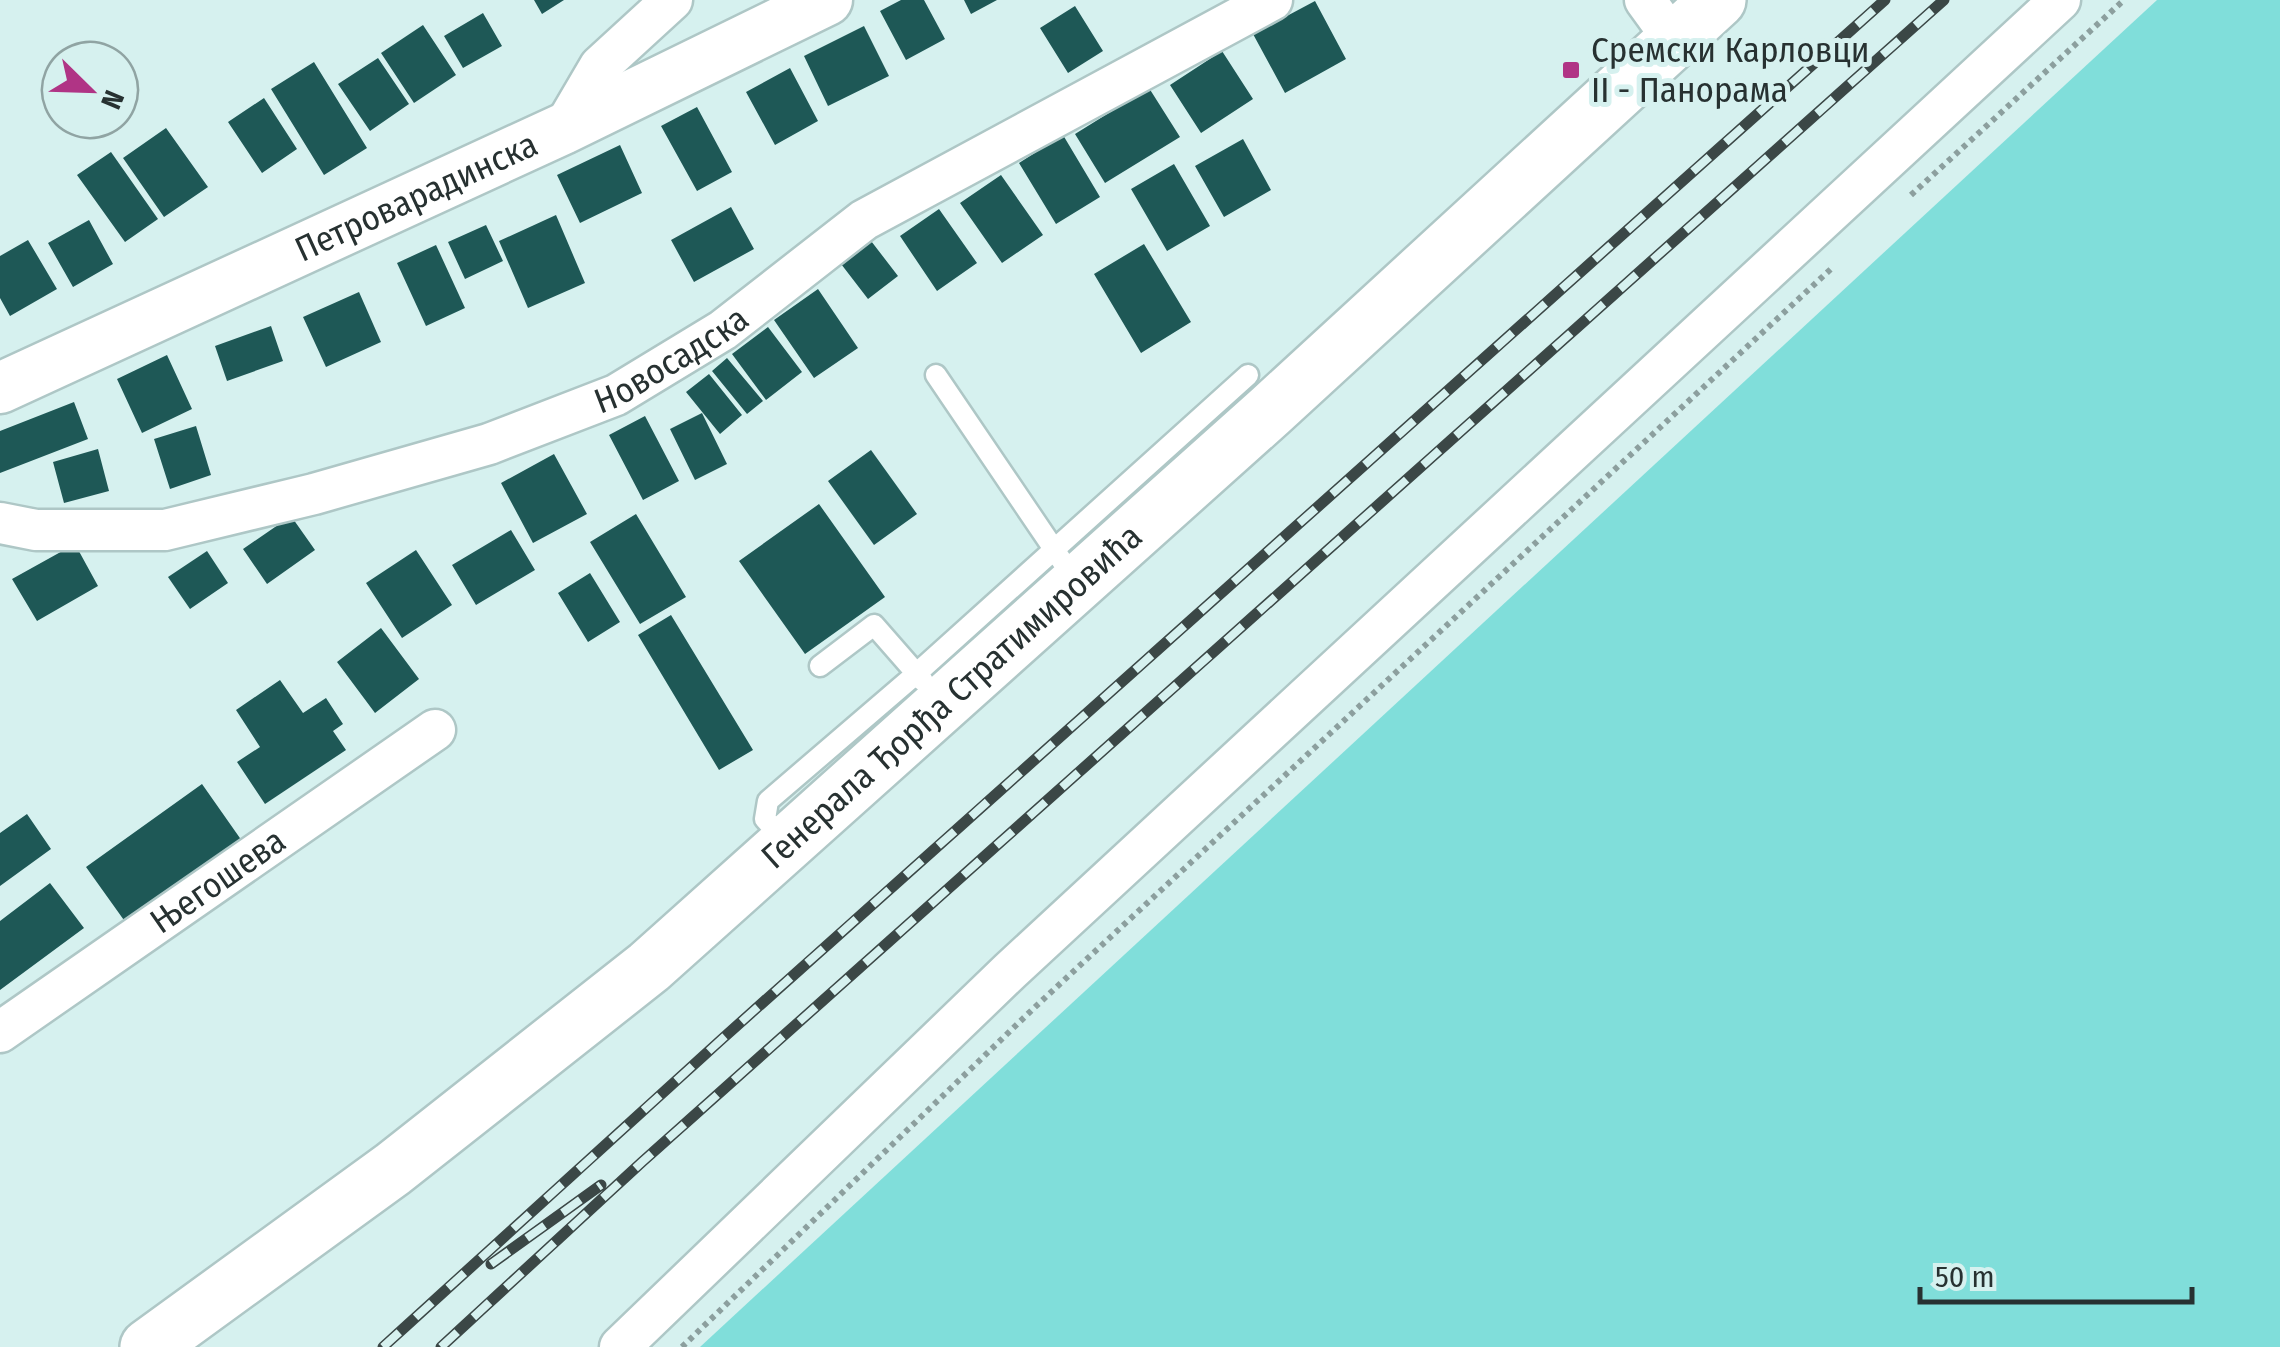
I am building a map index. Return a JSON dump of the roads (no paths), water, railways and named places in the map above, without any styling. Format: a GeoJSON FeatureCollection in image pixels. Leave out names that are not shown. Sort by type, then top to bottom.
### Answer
{"type":"FeatureCollection","features":[{"type":"Feature","properties":{"kind":"main road","name":"Генерала Ђорђа Стратимировића"},"geometry":{"type":"LineString","coordinates":[[148,1347],[393,1169],[649,968],[788,843],[930,689],[1660,20],[1718,0]]}},
{"type":"Feature","properties":{"kind":"street"},"geometry":{"type":"LineString","coordinates":[[562,128],[600,66],[672,0]]}},
{"type":"Feature","properties":{"kind":"street","name":"Петроварадинска"},"geometry":{"type":"LineString","coordinates":[[0,388],[562,128],[826,0]]}},
{"type":"Feature","properties":{"kind":"street","name":"Новосадска"},"geometry":{"type":"LineString","coordinates":[[0,523],[36,530],[165,530],[314,494],[489,444],[616,395],[723,330],[864,220],[1272,0]]}},
{"type":"Feature","properties":{"kind":"street"},"geometry":{"type":"LineString","coordinates":[[620,1347],[1010,971],[2060,0]]}},
{"type":"Feature","properties":{"kind":"street","name":"Његошева"},"geometry":{"type":"LineString","coordinates":[[0,1032],[436,730]]}},
{"type":"Feature","properties":{"kind":"lane"},"geometry":{"type":"LineString","coordinates":[[936,375],[1066,566],[1248,375]]}},
{"type":"Feature","properties":{"kind":"lane"},"geometry":{"type":"LineString","coordinates":[[820,666],[874,625],[930,689]]}},
{"type":"Feature","properties":{"kind":"railway"},"geometry":{"type":"LineString","coordinates":[[383,1347],[1885,0]]}},
{"type":"Feature","properties":{"kind":"railway"},"geometry":{"type":"LineString","coordinates":[[441,1347],[642,1162],[1944,0]]}},
{"type":"Feature","properties":{"kind":"railway"},"geometry":{"type":"LineString","coordinates":[[491,1264],[601,1185]]}},
{"type":"Feature","properties":{"kind":"place","name":"Сремски Карловци II - Панорама"},"geometry":{"type":"Point","coordinates":[1571,70]}}]}
